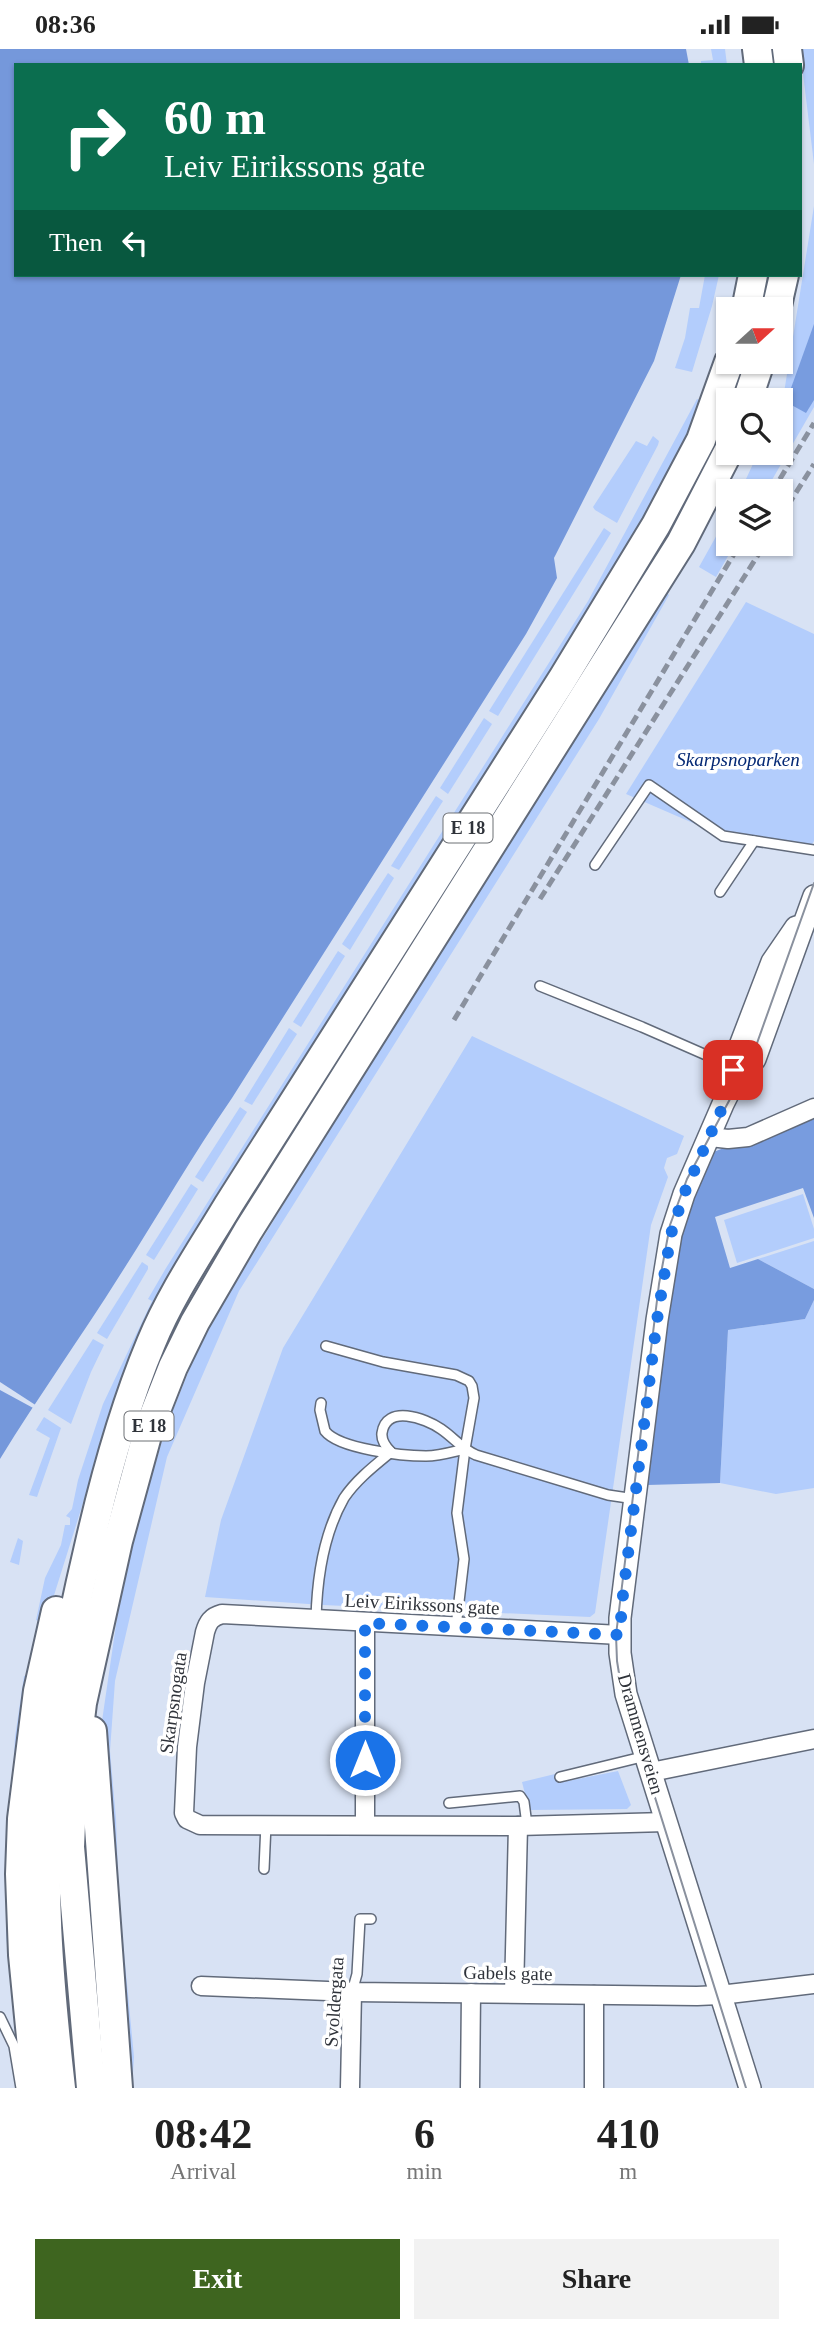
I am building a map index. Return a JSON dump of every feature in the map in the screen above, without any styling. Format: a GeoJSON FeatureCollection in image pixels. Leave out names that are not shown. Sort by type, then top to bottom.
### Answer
{"type":"FeatureCollection","features":[{"type":"Feature","properties":{"kind":"highway"},"geometry":{"type":"LineString","coordinates":[[749,297],[753,277]]}},
{"type":"Feature","properties":{"kind":"highway"},"geometry":{"type":"LineString","coordinates":[[779,297],[784,277]]}},
{"type":"Feature","properties":{"kind":"highway","name":"E 18"},"geometry":{"type":"LineString","coordinates":[[61,2088],[46,1914],[47,1804],[59,1696],[70,1629],[106,1471],[152,1341],[229,1204],[549,701],[656,524],[701,440],[724,375]]}},
{"type":"Feature","properties":{"kind":"highway","name":"E 18"},"geometry":{"type":"LineString","coordinates":[[91,2088],[70,1847],[73,1777],[82,1703],[118,1541],[149,1428],[173,1367],[195,1322],[248,1231],[681,543],[721,465]]}},
{"type":"Feature","properties":{"kind":"highway"},"geometry":{"type":"LineString","coordinates":[[36,2088],[23,1955],[20,1874],[22,1819],[38,1691],[51,1625],[57,1604],[85,1564]]}},
{"type":"Feature","properties":{"kind":"highway"},"geometry":{"type":"LineString","coordinates":[[97,1639],[92,1728],[118,2088]]}},
{"type":"Feature","properties":{"kind":"street","name":"Drammensveien"},"geometry":{"type":"LineString","coordinates":[[750,2088],[626,1694],[620,1635],[657,1320],[671,1234],[684,1194],[736,1077],[736,1056],[776,952],[811,904]]}},
{"type":"Feature","properties":{"kind":"street"},"geometry":{"type":"LineString","coordinates":[[710,1137],[748,1137],[814,1108]]}},
{"type":"Feature","properties":{"kind":"street","name":"Leiv Eirikssons gate"},"geometry":{"type":"LineString","coordinates":[[222,1614],[620,1635]]}},
{"type":"Feature","properties":{"kind":"street","name":"Skarpsnogata"},"geometry":{"type":"LineString","coordinates":[[222,1614],[211,1619],[207,1625],[202,1645],[195,1683],[183,1806],[187,1819],[200,1825],[266,1824]]}},
{"type":"Feature","properties":{"kind":"street"},"geometry":{"type":"LineString","coordinates":[[365,1623],[365,1823]]}},
{"type":"Feature","properties":{"kind":"street"},"geometry":{"type":"LineString","coordinates":[[648,1764],[814,1739]]}},
{"type":"Feature","properties":{"kind":"street"},"geometry":{"type":"LineString","coordinates":[[266,1824],[522,1826],[666,1822]]}},
{"type":"Feature","properties":{"kind":"street"},"geometry":{"type":"LineString","coordinates":[[514,1993],[522,1826]]}},
{"type":"Feature","properties":{"kind":"street","name":"Gabels gate"},"geometry":{"type":"LineString","coordinates":[[201,1986],[352,1992],[720,1995],[814,1984]]}},
{"type":"Feature","properties":{"kind":"street","name":"Svoldergata"},"geometry":{"type":"LineString","coordinates":[[351,2088],[352,1992]]}},
{"type":"Feature","properties":{"kind":"street"},"geometry":{"type":"LineString","coordinates":[[470,2088],[471,1993]]}},
{"type":"Feature","properties":{"kind":"street"},"geometry":{"type":"LineString","coordinates":[[594,1995],[594,2088]]}},
{"type":"Feature","properties":{"kind":"lane"},"geometry":{"type":"LineString","coordinates":[[595,866],[649,785],[723,837],[814,850]]}},
{"type":"Feature","properties":{"kind":"lane"},"geometry":{"type":"LineString","coordinates":[[720,892],[754,841]]}},
{"type":"Feature","properties":{"kind":"lane"},"geometry":{"type":"LineString","coordinates":[[540,986],[722,1062],[736,1077]]}},
{"type":"Feature","properties":{"kind":"lane"},"geometry":{"type":"LineString","coordinates":[[326,1346],[383,1362],[456,1375],[469,1381],[472,1386],[474,1398],[457,1513],[464,1559],[456,1627]]}},
{"type":"Feature","properties":{"kind":"lane"},"geometry":{"type":"LineString","coordinates":[[321,1403],[323,1425],[328,1435],[343,1444],[429,1457],[465,1449]]}},
{"type":"Feature","properties":{"kind":"lane"},"geometry":{"type":"LineString","coordinates":[[391,1453],[384,1444],[382,1433],[387,1420],[396,1415],[424,1420],[440,1428],[476,1455],[581,1487],[636,1499]]}},
{"type":"Feature","properties":{"kind":"lane"},"geometry":{"type":"LineString","coordinates":[[316,1620],[321,1568],[336,1517],[356,1483],[391,1453]]}},
{"type":"Feature","properties":{"kind":"lane"},"geometry":{"type":"LineString","coordinates":[[560,1777],[648,1764]]}},
{"type":"Feature","properties":{"kind":"lane"},"geometry":{"type":"LineString","coordinates":[[449,1803],[520,1797],[524,1801],[522,1826]]}},
{"type":"Feature","properties":{"kind":"lane"},"geometry":{"type":"LineString","coordinates":[[264,1869],[266,1824]]}},
{"type":"Feature","properties":{"kind":"lane","name":"Svoldergata"},"geometry":{"type":"LineString","coordinates":[[352,1992],[358,1974],[360,1919],[371,1919]]}},
{"type":"Feature","properties":{"kind":"lane"},"geometry":{"type":"LineString","coordinates":[[0,2017],[14,2046],[21,2088]]}},
{"type":"Feature","properties":{"kind":"green space"},"geometry":{"type":"Polygon","coordinates":[[[711,49],[725,49],[727,63],[701,63],[713,60],[711,49]]]}},
{"type":"Feature","properties":{"kind":"green space"},"geometry":{"type":"Polygon","coordinates":[[[800,49],[814,49],[814,164],[802,63],[800,49]]]}},
{"type":"Feature","properties":{"kind":"green space"},"geometry":{"type":"Polygon","coordinates":[[[814,206],[814,407],[793,443],[793,388],[785,388],[787,375],[793,375],[793,337],[814,206]]]}},
{"type":"Feature","properties":{"kind":"green space"},"geometry":{"type":"Polygon","coordinates":[[[705,277],[719,277],[692,372],[675,368],[685,338],[690,308],[699,308],[705,277]]]}},
{"type":"Feature","properties":{"kind":"green space"},"geometry":{"type":"Polygon","coordinates":[[[697,399],[702,401],[680,450],[593,605],[416,886],[121,1382],[45,1624],[16,2026],[6,1935],[15,1737],[24,1676],[29,1675],[41,1622],[36,1620],[45,1578],[61,1545],[65,1525],[70,1525],[70,1518],[66,1516],[72,1509],[78,1480],[103,1404],[152,1301],[148,1299],[166,1268],[588,601],[697,399]]]}},
{"type":"Feature","properties":{"kind":"green space"},"geometry":{"type":"Polygon","coordinates":[[[653,436],[659,441],[658,445],[617,523],[593,507],[636,441],[647,446],[653,436]]]}},
{"type":"Feature","properties":{"kind":"green space"},"geometry":{"type":"Polygon","coordinates":[[[752,465],[781,465],[772,479],[746,479],[752,465]]]}},
{"type":"Feature","properties":{"kind":"green space"},"geometry":{"type":"Polygon","coordinates":[[[604,528],[611,533],[498,716],[489,711],[604,528]]]}},
{"type":"Feature","properties":{"kind":"green space"},"geometry":{"type":"Polygon","coordinates":[[[716,537],[716,556],[728,556],[716,577],[699,567],[716,537]]]}},
{"type":"Feature","properties":{"kind":"green space"},"geometry":{"type":"Polygon","coordinates":[[[667,593],[669,595],[599,719],[239,1291],[167,1457],[115,1681],[110,1751],[119,1900],[134,2057],[132,2088],[104,1782],[102,1721],[117,1618],[139,1517],[167,1425],[202,1338],[346,1102],[667,593]]]}},
{"type":"Feature","properties":{"kind":"green space","name":"Skarpsnoparken"},"geometry":{"type":"Polygon","coordinates":[[[746,602],[814,634],[814,841],[811,846],[723,836],[626,794],[746,602]]]}},
{"type":"Feature","properties":{"kind":"green space"},"geometry":{"type":"Polygon","coordinates":[[[484,718],[492,724],[448,794],[440,788],[484,718]]]}},
{"type":"Feature","properties":{"kind":"green space"},"geometry":{"type":"Polygon","coordinates":[[[436,796],[443,801],[399,870],[391,866],[436,796]]]}},
{"type":"Feature","properties":{"kind":"green space"},"geometry":{"type":"Polygon","coordinates":[[[388,873],[394,878],[350,950],[342,944],[388,873]]]}},
{"type":"Feature","properties":{"kind":"green space"},"geometry":{"type":"Polygon","coordinates":[[[338,951],[345,956],[301,1027],[293,1022],[338,951]]]}},
{"type":"Feature","properties":{"kind":"green space"},"geometry":{"type":"Polygon","coordinates":[[[289,1028],[297,1034],[252,1105],[244,1101],[289,1028]]]}},
{"type":"Feature","properties":{"kind":"green space"},"geometry":{"type":"Polygon","coordinates":[[[472,1036],[684,1136],[677,1154],[667,1158],[664,1168],[668,1177],[651,1225],[595,1613],[590,1617],[205,1597],[221,1520],[283,1348],[472,1036]]]}},
{"type":"Feature","properties":{"kind":"green space"},"geometry":{"type":"Polygon","coordinates":[[[240,1107],[247,1112],[203,1182],[195,1177],[240,1107]]]}},
{"type":"Feature","properties":{"kind":"green space"},"geometry":{"type":"Polygon","coordinates":[[[191,1184],[198,1189],[154,1260],[146,1255],[191,1184]]]}},
{"type":"Feature","properties":{"kind":"green space"},"geometry":{"type":"Polygon","coordinates":[[[803,1194],[814,1229],[814,1238],[737,1263],[724,1220],[803,1194]]]}},
{"type":"Feature","properties":{"kind":"green space"},"geometry":{"type":"Polygon","coordinates":[[[814,1241],[814,1289],[758,1259],[814,1241]]]}},
{"type":"Feature","properties":{"kind":"green space"},"geometry":{"type":"Polygon","coordinates":[[[142,1262],[148,1269],[107,1339],[97,1333],[142,1262]]]}},
{"type":"Feature","properties":{"kind":"green space"},"geometry":{"type":"Polygon","coordinates":[[[814,1300],[814,1488],[776,1494],[720,1483],[728,1330],[805,1319],[814,1300]]]}},
{"type":"Feature","properties":{"kind":"green space"},"geometry":{"type":"Polygon","coordinates":[[[93,1339],[104,1345],[71,1424],[48,1410],[93,1339]]]}},
{"type":"Feature","properties":{"kind":"green space"},"geometry":{"type":"Polygon","coordinates":[[[44,1417],[61,1428],[37,1497],[29,1495],[50,1438],[36,1430],[44,1417]]]}},
{"type":"Feature","properties":{"kind":"green space"},"geometry":{"type":"Polygon","coordinates":[[[18,1538],[23,1541],[19,1565],[10,1562],[18,1538]]]}},
{"type":"Feature","properties":{"kind":"green space"},"geometry":{"type":"Polygon","coordinates":[[[618,1771],[631,1805],[627,1809],[529,1810],[522,1782],[555,1774],[558,1783],[618,1771]]]}},
{"type":"Feature","properties":{"kind":"shaded area"},"geometry":{"type":"Polygon","coordinates":[[[0,49],[686,49],[689,63],[14,63],[14,277],[680,277],[654,361],[554,558],[557,578],[526,634],[120,1275],[0,1459],[0,49]]]}},
{"type":"Feature","properties":{"kind":"shaded area"},"geometry":{"type":"Polygon","coordinates":[[[814,324],[814,400],[806,413],[793,406],[791,388],[814,324]]]}},
{"type":"Feature","properties":{"kind":"shaded area"},"geometry":{"type":"Polygon","coordinates":[[[814,1112],[814,1218],[803,1188],[715,1217],[730,1268],[758,1259],[814,1289],[814,1300],[805,1319],[728,1330],[720,1483],[647,1485],[667,1293],[682,1213],[706,1155],[814,1112]]]}},
{"type":"Feature","properties":{"kind":"pier"},"geometry":{"type":"Polygon","coordinates":[[[0,1382],[37,1406],[35,1409],[0,1390],[0,1382]]]}},
{"type":"Feature","properties":{"kind":"tram line"},"geometry":{"type":"LineString","coordinates":[[746,2088],[622,1692],[616,1635],[659,1284],[670,1225],[687,1179],[751,1060],[814,883]]}},
{"type":"Feature","properties":{"kind":"railway"},"geometry":{"type":"LineString","coordinates":[[780,479],[814,423]]}},
{"type":"Feature","properties":{"kind":"railway"},"geometry":{"type":"LineString","coordinates":[[793,497],[814,464]]}},
{"type":"Feature","properties":{"kind":"railway"},"geometry":{"type":"LineString","coordinates":[[454,1020],[733,556]]}},
{"type":"Feature","properties":{"kind":"railway"},"geometry":{"type":"LineString","coordinates":[[540,899],[757,556]]}},
{"type":"Feature","properties":{"kind":"route"},"geometry":{"type":"LineString","coordinates":[[365,1760],[365,1623],[620,1635],[657,1320],[671,1234],[684,1194],[731,1088],[733,1070]]}}]}
